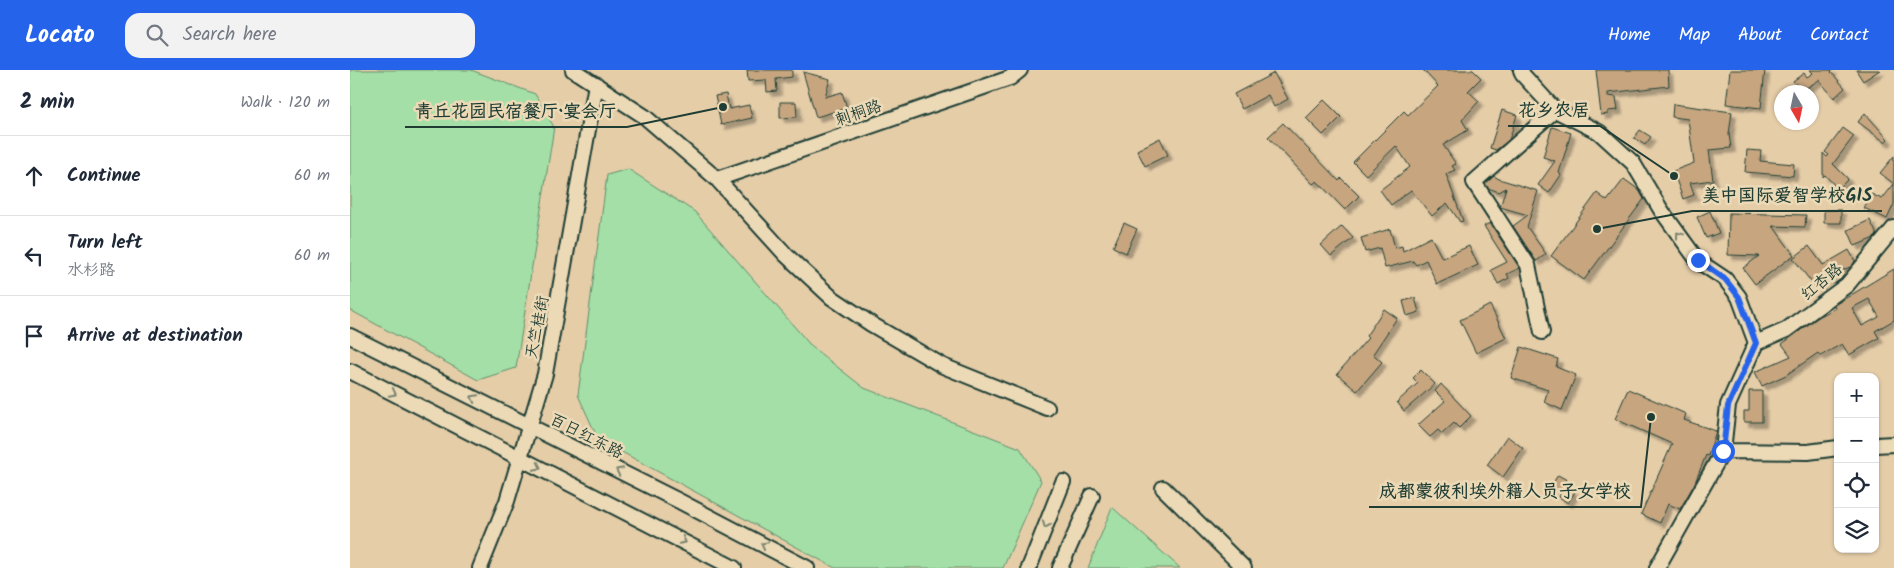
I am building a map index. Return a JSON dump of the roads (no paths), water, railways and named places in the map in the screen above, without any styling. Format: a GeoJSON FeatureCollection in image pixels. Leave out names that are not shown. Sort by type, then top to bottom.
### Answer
{"type":"FeatureCollection","features":[{"type":"Feature","properties":{"kind":"street"},"geometry":{"type":"LineString","coordinates":[[573,70],[644,116],[717,180],[786,255],[831,296],[871,324],[943,366],[1048,408]]}},
{"type":"Feature","properties":{"kind":"street"},"geometry":{"type":"LineString","coordinates":[[1521,70],[1523,76],[1555,110],[1599,132],[1633,163],[1661,210],[1698,260],[1725,279],[1739,297],[1756,343],[1728,406],[1723,451],[1657,568]]}},
{"type":"Feature","properties":{"kind":"street","name":"刺桐路"},"geometry":{"type":"LineString","coordinates":[[717,180],[1015,74]]}},
{"type":"Feature","properties":{"kind":"street","name":"天竺桂街"},"geometry":{"type":"LineString","coordinates":[[480,568],[507,501],[545,374],[596,84]]}},
{"type":"Feature","properties":{"kind":"street"},"geometry":{"type":"LineString","coordinates":[[1542,332],[1528,264],[1474,182],[1555,110]]}},
{"type":"Feature","properties":{"kind":"street","name":"红杏路"},"geometry":{"type":"LineString","coordinates":[[1756,343],[1786,330],[1847,285],[1894,228]]}},
{"type":"Feature","properties":{"kind":"street","name":"百日红东路"},"geometry":{"type":"LineString","coordinates":[[350,336],[807,568]]}},
{"type":"Feature","properties":{"kind":"street"},"geometry":{"type":"LineString","coordinates":[[350,371],[734,568]]}},
{"type":"Feature","properties":{"kind":"street"},"geometry":{"type":"LineString","coordinates":[[1879,445],[1894,444]]}},
{"type":"Feature","properties":{"kind":"street"},"geometry":{"type":"LineString","coordinates":[[1723,451],[1808,452],[1834,449]]}},
{"type":"Feature","properties":{"kind":"street"},"geometry":{"type":"LineString","coordinates":[[1029,568],[1063,482]]}},
{"type":"Feature","properties":{"kind":"street"},"geometry":{"type":"LineString","coordinates":[[1163,488],[1244,568]]}},
{"type":"Feature","properties":{"kind":"street"},"geometry":{"type":"LineString","coordinates":[[1060,568],[1092,496]]}},
{"type":"Feature","properties":{"kind":"place","name":"青丘花园民宿餐厅·宴会厅"},"geometry":{"type":"Point","coordinates":[723,107]}},
{"type":"Feature","properties":{"kind":"place","name":"花乡农居"},"geometry":{"type":"Point","coordinates":[1674,176]}},
{"type":"Feature","properties":{"kind":"place","name":"美中国际爱智学校GIS"},"geometry":{"type":"Point","coordinates":[1597,229]}},
{"type":"Feature","properties":{"kind":"place","name":"成都蒙彼利埃外籍人员子女学校"},"geometry":{"type":"Point","coordinates":[1651,417]}}]}
